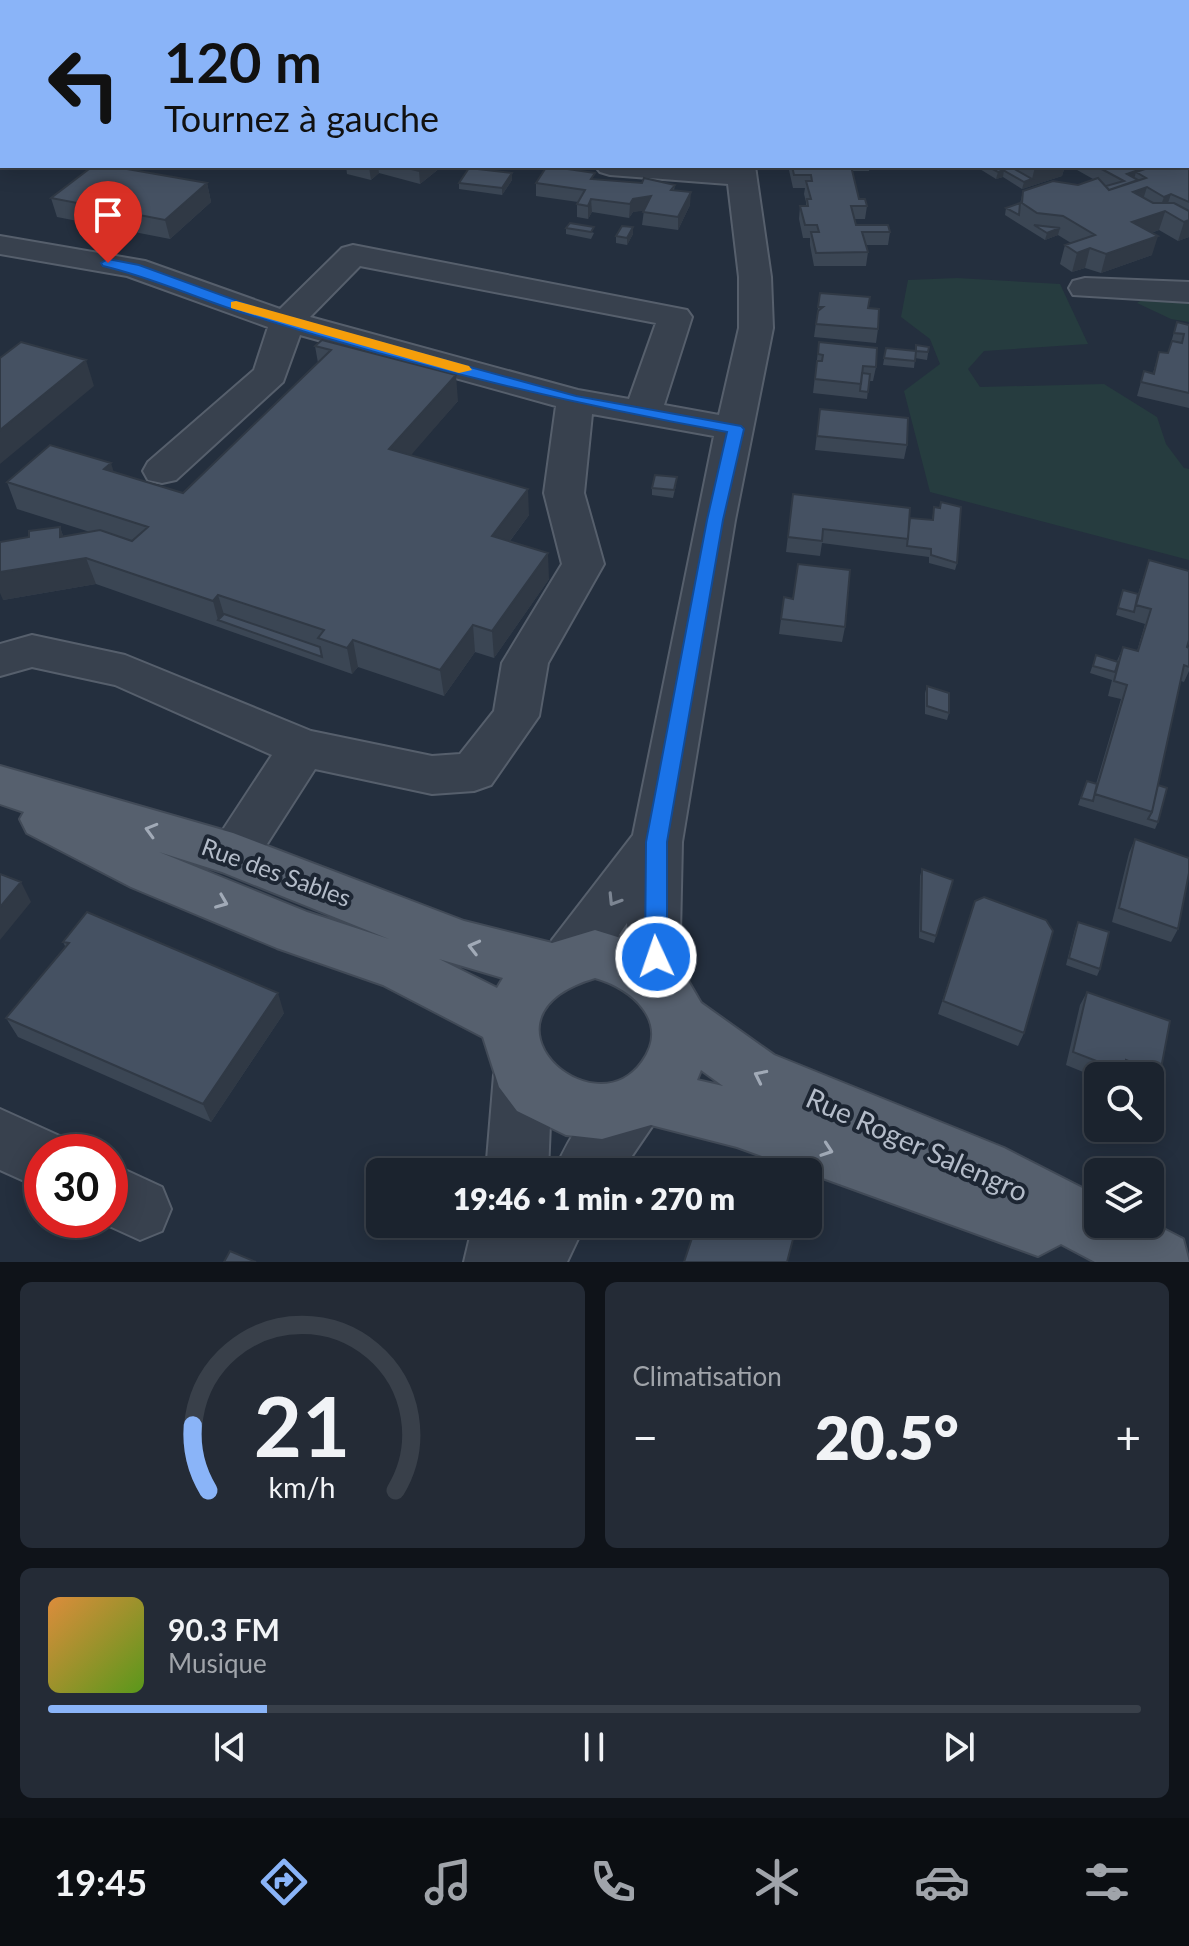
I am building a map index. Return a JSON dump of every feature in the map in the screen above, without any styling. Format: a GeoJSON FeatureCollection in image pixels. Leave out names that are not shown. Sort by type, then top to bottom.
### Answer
{"type":"FeatureCollection","features":[{"type":"Feature","properties":{"kind":"main road","name":"Rue des Sables"},"geometry":{"type":"LineString","coordinates":[[0,785],[233,854],[461,944],[561,961]]}},
{"type":"Feature","properties":{"kind":"main road","name":"Rue des Sables"},"geometry":{"type":"LineString","coordinates":[[0,796],[149,872],[296,932],[400,967],[517,1049]]}},
{"type":"Feature","properties":{"kind":"main road"},"geometry":{"type":"LineString","coordinates":[[595,954],[618,957],[640,966],[669,1000],[681,1042],[675,1063],[663,1082],[638,1100],[602,1111],[572,1108],[544,1095],[517,1049],[517,1000],[531,980],[561,961],[595,954]]}},
{"type":"Feature","properties":{"kind":"main road","name":"Rue Roger Salengro"},"geometry":{"type":"LineString","coordinates":[[669,1000],[753,1074],[982,1169],[1160,1262]]}},
{"type":"Feature","properties":{"kind":"main road","name":"Rue Roger Salengro"},"geometry":{"type":"LineString","coordinates":[[638,1100],[737,1118],[1145,1262]]}},
{"type":"Feature","properties":{"kind":"street"},"geometry":{"type":"LineString","coordinates":[[662,168],[740,171],[755,277],[756,328],[715,520],[657,842],[653,934],[669,1000]]}},
{"type":"Feature","properties":{"kind":"street"},"geometry":{"type":"LineString","coordinates":[[0,245],[134,268],[287,321],[575,400],[736,429]]}},
{"type":"Feature","properties":{"kind":"street"},"geometry":{"type":"LineString","coordinates":[[162,471],[270,374],[287,321],[353,255],[675,317],[643,412]]}},
{"type":"Feature","properties":{"kind":"street"},"geometry":{"type":"LineString","coordinates":[[1085,288],[1189,292]]}},
{"type":"Feature","properties":{"kind":"street"},"geometry":{"type":"LineString","coordinates":[[0,660],[32,651],[125,671],[303,748],[432,775],[474,772],[516,716],[525,663],[583,564],[564,493],[575,400]]}},
{"type":"Feature","properties":{"kind":"street"},"geometry":{"type":"LineString","coordinates":[[233,854],[303,748]]}},
{"type":"Feature","properties":{"kind":"street"},"geometry":{"type":"LineString","coordinates":[[561,961],[657,842]]}},
{"type":"Feature","properties":{"kind":"street"},"geometry":{"type":"LineString","coordinates":[[517,1049],[517,1158]]}},
{"type":"Feature","properties":{"kind":"street"},"geometry":{"type":"LineString","coordinates":[[595,1158],[638,1100]]}},
{"type":"Feature","properties":{"kind":"street"},"geometry":{"type":"LineString","coordinates":[[0,1138],[24,1150]]}},
{"type":"Feature","properties":{"kind":"street"},"geometry":{"type":"LineString","coordinates":[[496,1262],[502,1238]]}},
{"type":"Feature","properties":{"kind":"street"},"geometry":{"type":"LineString","coordinates":[[531,1262],[545,1238]]}},
{"type":"Feature","properties":{"kind":"green space"},"geometry":{"type":"Polygon","coordinates":[[[957,278],[1060,284],[1088,344],[984,351],[968,369],[980,387],[1104,384],[1157,417],[1166,444],[1184,468],[1189,469],[1189,560],[930,492],[904,391],[940,364],[930,339],[901,317],[908,280],[957,278]]]}},
{"type":"Feature","properties":{"kind":"green space"},"geometry":{"type":"Polygon","coordinates":[[[1151,293],[1189,298],[1189,322],[1171,319],[1137,303],[1151,293]]]}},
{"type":"Feature","properties":{"kind":"building"},"geometry":{"type":"Polygon","coordinates":[[[90,168],[121,168],[207,183],[165,220],[51,198],[90,168]]]}},
{"type":"Feature","properties":{"kind":"building"},"geometry":{"type":"Polygon","coordinates":[[[469,168],[512,173],[502,188],[459,183],[469,168]]]}},
{"type":"Feature","properties":{"kind":"building"},"geometry":{"type":"Polygon","coordinates":[[[546,168],[561,168],[595,173],[591,179],[642,183],[644,178],[675,185],[671,190],[691,192],[678,217],[643,212],[651,196],[633,199],[630,204],[591,199],[588,206],[577,204],[585,190],[536,183],[546,168]]]}},
{"type":"Feature","properties":{"kind":"building"},"geometry":{"type":"Polygon","coordinates":[[[792,168],[851,168],[859,199],[865,199],[867,206],[851,206],[856,225],[888,225],[890,232],[862,232],[868,252],[816,253],[811,232],[819,232],[817,225],[805,225],[800,206],[808,206],[807,199],[811,199],[806,181],[812,181],[811,175],[794,175],[792,168]]]}},
{"type":"Feature","properties":{"kind":"building"},"geometry":{"type":"Polygon","coordinates":[[[1013,168],[1032,179],[1024,182],[1003,170],[1013,168]]]}},
{"type":"Feature","properties":{"kind":"building"},"geometry":{"type":"Polygon","coordinates":[[[1100,168],[1144,168],[1127,174],[1138,180],[1109,190],[1106,186],[1124,181],[1100,168]]]}},
{"type":"Feature","properties":{"kind":"building"},"geometry":{"type":"Polygon","coordinates":[[[1148,168],[1189,168],[1189,202],[1171,194],[1164,197],[1147,187],[1133,192],[1153,203],[1174,203],[1189,211],[1189,220],[1184,222],[1165,211],[1132,222],[1158,236],[1106,254],[1090,248],[1077,253],[1065,245],[1095,235],[1063,216],[1037,213],[1022,203],[1023,191],[1053,181],[1078,185],[1098,178],[1109,190],[1146,178],[1136,172],[1148,168]]]}},
{"type":"Feature","properties":{"kind":"building"},"geometry":{"type":"Polygon","coordinates":[[[1020,203],[1019,215],[1006,208],[1020,203]]]}},
{"type":"Feature","properties":{"kind":"building"},"geometry":{"type":"Polygon","coordinates":[[[570,223],[594,227],[591,232],[566,228],[570,223]]]}},
{"type":"Feature","properties":{"kind":"building"},"geometry":{"type":"Polygon","coordinates":[[[1034,225],[1060,228],[1047,233],[1034,225]]]}},
{"type":"Feature","properties":{"kind":"building"},"geometry":{"type":"Polygon","coordinates":[[[622,226],[633,227],[627,238],[616,236],[622,226]]]}},
{"type":"Feature","properties":{"kind":"building"},"geometry":{"type":"Polygon","coordinates":[[[820,293],[870,297],[868,308],[879,309],[878,329],[816,324],[818,311],[823,307],[818,307],[820,293]]]}},
{"type":"Feature","properties":{"kind":"building"},"geometry":{"type":"Polygon","coordinates":[[[1177,322],[1189,325],[1189,393],[1141,382],[1144,371],[1154,374],[1159,352],[1168,353],[1172,341],[1182,343],[1184,334],[1174,333],[1177,322]]]}},
{"type":"Feature","properties":{"kind":"building"},"geometry":{"type":"Polygon","coordinates":[[[322,340],[456,375],[389,449],[528,489],[492,536],[548,553],[492,631],[473,625],[440,670],[353,640],[347,648],[318,638],[324,630],[218,595],[213,601],[86,558],[0,572],[0,542],[29,537],[29,531],[60,527],[60,537],[100,530],[132,541],[148,527],[7,482],[50,445],[111,463],[104,469],[183,493],[331,350],[315,346],[322,340]]]}},
{"type":"Feature","properties":{"kind":"building"},"geometry":{"type":"Polygon","coordinates":[[[21,342],[86,360],[0,430],[0,358],[21,342]]]}},
{"type":"Feature","properties":{"kind":"building"},"geometry":{"type":"Polygon","coordinates":[[[819,342],[877,348],[876,367],[863,366],[861,384],[815,379],[817,361],[822,361],[823,355],[818,354],[819,342]]]}},
{"type":"Feature","properties":{"kind":"building"},"geometry":{"type":"Polygon","coordinates":[[[916,345],[929,347],[928,352],[916,351],[916,345]]]}},
{"type":"Feature","properties":{"kind":"building"},"geometry":{"type":"Polygon","coordinates":[[[886,348],[916,351],[915,361],[884,358],[886,348]]]}},
{"type":"Feature","properties":{"kind":"building"},"geometry":{"type":"Polygon","coordinates":[[[862,373],[870,374],[868,392],[860,391],[862,373]]]}},
{"type":"Feature","properties":{"kind":"building"},"geometry":{"type":"Polygon","coordinates":[[[820,409],[908,418],[907,445],[817,436],[820,409]]]}},
{"type":"Feature","properties":{"kind":"building"},"geometry":{"type":"Polygon","coordinates":[[[655,475],[677,477],[674,490],[652,488],[655,475]]]}},
{"type":"Feature","properties":{"kind":"building"},"geometry":{"type":"Polygon","coordinates":[[[793,494],[910,508],[908,539],[823,529],[822,541],[788,537],[793,494]]]}},
{"type":"Feature","properties":{"kind":"building"},"geometry":{"type":"Polygon","coordinates":[[[941,502],[961,507],[957,563],[931,555],[931,549],[907,546],[910,518],[933,520],[934,507],[940,508],[941,502]]]}},
{"type":"Feature","properties":{"kind":"building"},"geometry":{"type":"Polygon","coordinates":[[[1149,560],[1189,571],[1189,667],[1184,665],[1152,812],[1095,794],[1127,685],[1114,681],[1123,647],[1138,651],[1151,609],[1136,605],[1149,560]]]}},
{"type":"Feature","properties":{"kind":"building"},"geometry":{"type":"Polygon","coordinates":[[[798,564],[850,570],[845,627],[781,619],[784,597],[793,599],[798,564]]]}},
{"type":"Feature","properties":{"kind":"building"},"geometry":{"type":"Polygon","coordinates":[[[1123,590],[1138,594],[1134,612],[1118,608],[1123,590]]]}},
{"type":"Feature","properties":{"kind":"building"},"geometry":{"type":"Polygon","coordinates":[[[224,614],[320,647],[322,657],[218,620],[224,614]]]}},
{"type":"Feature","properties":{"kind":"building"},"geometry":{"type":"Polygon","coordinates":[[[1096,655],[1118,662],[1115,672],[1093,666],[1096,655]]]}},
{"type":"Feature","properties":{"kind":"building"},"geometry":{"type":"Polygon","coordinates":[[[927,686],[949,693],[949,713],[927,706],[927,686]]]}},
{"type":"Feature","properties":{"kind":"building"},"geometry":{"type":"Polygon","coordinates":[[[1087,781],[1097,784],[1093,801],[1081,798],[1087,781]]]}},
{"type":"Feature","properties":{"kind":"building"},"geometry":{"type":"Polygon","coordinates":[[[1158,785],[1167,788],[1158,822],[1148,819],[1158,785]]]}},
{"type":"Feature","properties":{"kind":"building"},"geometry":{"type":"Polygon","coordinates":[[[1135,839],[1189,858],[1178,929],[1119,908],[1135,839]]]}},
{"type":"Feature","properties":{"kind":"building"},"geometry":{"type":"Polygon","coordinates":[[[922,869],[953,880],[936,936],[921,931],[922,869]]]}},
{"type":"Feature","properties":{"kind":"building"},"geometry":{"type":"Polygon","coordinates":[[[0,874],[21,882],[0,907],[0,874]]]}},
{"type":"Feature","properties":{"kind":"building"},"geometry":{"type":"Polygon","coordinates":[[[984,897],[1046,920],[1053,931],[1024,1033],[943,1001],[975,901],[984,897]]]}},
{"type":"Feature","properties":{"kind":"building"},"geometry":{"type":"Polygon","coordinates":[[[87,912],[278,993],[203,1104],[6,1018],[69,943],[63,942],[87,912]]]}},
{"type":"Feature","properties":{"kind":"building"},"geometry":{"type":"Polygon","coordinates":[[[1078,922],[1109,932],[1100,969],[1069,958],[1078,922]]]}},
{"type":"Feature","properties":{"kind":"building"},"geometry":{"type":"Polygon","coordinates":[[[1087,992],[1170,1021],[1162,1062],[1099,1062],[1073,1052],[1087,992]]]}},
{"type":"Feature","properties":{"kind":"building"},"geometry":{"type":"Polygon","coordinates":[[[692,1238],[793,1238],[787,1262],[684,1262],[692,1238]]]}},
{"type":"Feature","properties":{"kind":"building"},"geometry":{"type":"Polygon","coordinates":[[[230,1251],[256,1262],[224,1262],[230,1251]]]}},
{"type":"Feature","properties":{"kind":"slow traffic"},"geometry":{"type":"LineString","coordinates":[[236,305],[464,370]]}},
{"type":"Feature","properties":{"kind":"route"},"geometry":{"type":"LineString","coordinates":[[108,263],[134,268],[257,313],[575,400],[736,429],[715,520],[657,842],[653,934],[656,957]]}}]}
